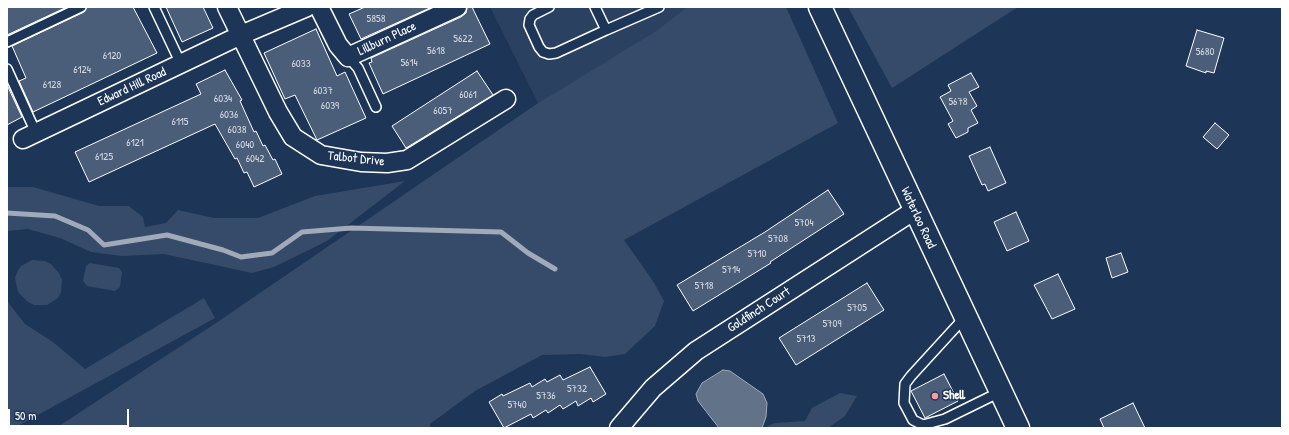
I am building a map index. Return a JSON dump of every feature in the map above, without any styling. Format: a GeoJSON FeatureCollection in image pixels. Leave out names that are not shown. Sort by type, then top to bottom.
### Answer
{"type":"FeatureCollection","features":[{"type":"Feature","properties":{"kind":"main road","name":"Waterloo Road"},"geometry":{"type":"LineString","coordinates":[[820,7],[1018,428]]}},
{"type":"Feature","properties":{"kind":"street","name":"Talbot Drive"},"geometry":{"type":"LineString","coordinates":[[227,7],[278,112],[293,137],[321,155],[361,162],[387,163],[407,160],[506,99]]}},
{"type":"Feature","properties":{"kind":"street","name":"Edward Hill Road"},"geometry":{"type":"LineString","coordinates":[[29,136],[241,35],[307,7]]}},
{"type":"Feature","properties":{"kind":"street","name":"Lillburn Place"},"geometry":{"type":"LineString","coordinates":[[319,7],[338,45],[348,57],[457,7]]}},
{"type":"Feature","properties":{"kind":"street","name":"Goldfinch Court"},"geometry":{"type":"LineString","coordinates":[[618,428],[653,388],[696,351],[915,210]]}},
{"type":"Feature","properties":{"kind":"lane"},"geometry":{"type":"LineString","coordinates":[[7,42],[81,7]]}},
{"type":"Feature","properties":{"kind":"lane"},"geometry":{"type":"LineString","coordinates":[[154,7],[181,64]]}},
{"type":"Feature","properties":{"kind":"lane"},"geometry":{"type":"LineString","coordinates":[[549,7],[533,15],[529,22],[530,28],[543,52],[549,54],[556,53],[658,7]]}},
{"type":"Feature","properties":{"kind":"lane"},"geometry":{"type":"LineString","coordinates":[[595,7],[606,30]]}},
{"type":"Feature","properties":{"kind":"lane"},"geometry":{"type":"LineString","coordinates":[[348,57],[358,68],[376,107]]}},
{"type":"Feature","properties":{"kind":"lane"},"geometry":{"type":"LineString","coordinates":[[7,69],[29,136]]}},
{"type":"Feature","properties":{"kind":"lane"},"geometry":{"type":"LineString","coordinates":[[965,317],[905,384],[904,403],[913,420],[923,425],[945,419],[1000,392]]}},
{"type":"Feature","properties":{"kind":"shaded area"},"geometry":{"type":"Polygon","coordinates":[[[490,7],[687,7],[656,31],[538,103],[490,7]]]}},
{"type":"Feature","properties":{"kind":"shaded area"},"geometry":{"type":"Polygon","coordinates":[[[687,7],[786,7],[838,123],[624,240],[653,281],[664,301],[655,326],[625,354],[605,357],[580,354],[542,355],[475,391],[430,424],[430,428],[56,428],[216,323],[538,103],[656,31],[687,7]]]}},
{"type":"Feature","properties":{"kind":"shaded area"},"geometry":{"type":"Polygon","coordinates":[[[848,7],[1018,7],[892,88],[848,7]]]}},
{"type":"Feature","properties":{"kind":"shaded area"},"geometry":{"type":"Polygon","coordinates":[[[405,181],[327,241],[274,267],[252,273],[164,254],[122,256],[91,252],[60,238],[28,229],[7,231],[7,187],[33,187],[99,206],[129,206],[143,217],[145,227],[166,223],[178,210],[214,218],[258,218],[315,196],[405,181]]]}},
{"type":"Feature","properties":{"kind":"shaded area"},"geometry":{"type":"Polygon","coordinates":[[[32,260],[45,261],[51,264],[59,273],[62,280],[61,292],[58,298],[47,305],[34,305],[28,302],[18,292],[15,278],[17,272],[21,266],[32,260]]]}},
{"type":"Feature","properties":{"kind":"shaded area"},"geometry":{"type":"Polygon","coordinates":[[[90,263],[119,268],[122,272],[120,287],[115,291],[87,286],[83,281],[86,266],[90,263]]]}},
{"type":"Feature","properties":{"kind":"shaded area"},"geometry":{"type":"Polygon","coordinates":[[[204,298],[215,318],[14,428],[7,428],[7,301],[25,324],[53,342],[85,369],[204,298]]]}},
{"type":"Feature","properties":{"kind":"shaded area"},"geometry":{"type":"Polygon","coordinates":[[[723,370],[730,371],[763,394],[767,403],[766,417],[762,428],[719,428],[698,401],[696,394],[702,383],[723,370]]]}},
{"type":"Feature","properties":{"kind":"shaded area"},"geometry":{"type":"Polygon","coordinates":[[[840,393],[857,396],[845,416],[828,428],[763,428],[775,423],[805,421],[812,408],[840,393]]]}},
{"type":"Feature","properties":{"kind":"building"},"geometry":{"type":"Polygon","coordinates":[[[7,7],[67,7],[7,35],[7,7]]]}},
{"type":"Feature","properties":{"kind":"building"},"geometry":{"type":"Polygon","coordinates":[[[87,7],[133,7],[157,53],[33,112],[19,81],[26,78],[12,46],[84,12],[87,7]]]}},
{"type":"Feature","properties":{"kind":"building"},"geometry":{"type":"Polygon","coordinates":[[[166,7],[203,7],[213,28],[182,42],[166,7]]]}},
{"type":"Feature","properties":{"kind":"building"},"geometry":{"type":"Polygon","coordinates":[[[365,7],[432,7],[361,39],[349,14],[365,7]]]}},
{"type":"Feature","properties":{"kind":"building"},"geometry":{"type":"Polygon","coordinates":[[[467,7],[472,7],[490,44],[383,94],[369,63],[372,62],[371,58],[461,17],[466,13],[467,7]]]}},
{"type":"Feature","properties":{"kind":"building"},"geometry":{"type":"Polygon","coordinates":[[[316,29],[337,76],[345,72],[366,118],[317,140],[295,95],[285,99],[264,53],[316,29]]]}},
{"type":"Feature","properties":{"kind":"building"},"geometry":{"type":"Polygon","coordinates":[[[1197,30],[1224,38],[1214,73],[1206,71],[1206,73],[1186,66],[1197,30]]]}},
{"type":"Feature","properties":{"kind":"building"},"geometry":{"type":"Polygon","coordinates":[[[225,70],[242,100],[240,101],[254,132],[256,131],[263,146],[265,145],[273,160],[275,159],[282,174],[254,187],[247,172],[244,173],[237,158],[235,159],[215,124],[89,182],[75,152],[201,94],[196,84],[225,70]]]}},
{"type":"Feature","properties":{"kind":"building"},"geometry":{"type":"Polygon","coordinates":[[[477,71],[493,95],[406,148],[392,126],[477,71]]]}},
{"type":"Feature","properties":{"kind":"building"},"geometry":{"type":"Polygon","coordinates":[[[971,73],[979,87],[969,92],[977,106],[971,110],[978,123],[968,128],[968,132],[956,138],[948,124],[953,121],[940,97],[951,91],[948,85],[971,73]]]}},
{"type":"Feature","properties":{"kind":"building"},"geometry":{"type":"Polygon","coordinates":[[[7,87],[22,117],[7,125],[7,87]]]}},
{"type":"Feature","properties":{"kind":"building"},"geometry":{"type":"Polygon","coordinates":[[[1215,123],[1229,135],[1217,149],[1203,137],[1215,123]]]}},
{"type":"Feature","properties":{"kind":"building"},"geometry":{"type":"Polygon","coordinates":[[[990,147],[1006,183],[988,191],[985,184],[982,185],[969,156],[990,147]]]}},
{"type":"Feature","properties":{"kind":"building"},"geometry":{"type":"Polygon","coordinates":[[[828,190],[844,214],[770,262],[771,263],[693,311],[677,285],[765,232],[828,190]]]}},
{"type":"Feature","properties":{"kind":"building"},"geometry":{"type":"Polygon","coordinates":[[[1016,212],[1029,241],[1007,251],[994,222],[1016,212]]]}},
{"type":"Feature","properties":{"kind":"building"},"geometry":{"type":"Polygon","coordinates":[[[1121,253],[1128,272],[1112,278],[1106,258],[1121,253]]]}},
{"type":"Feature","properties":{"kind":"building"},"geometry":{"type":"Polygon","coordinates":[[[1058,274],[1075,309],[1052,319],[1034,285],[1058,274]]]}},
{"type":"Feature","properties":{"kind":"building"},"geometry":{"type":"Polygon","coordinates":[[[867,283],[884,310],[796,365],[779,338],[867,283]]]}},
{"type":"Feature","properties":{"kind":"building"},"geometry":{"type":"Polygon","coordinates":[[[590,367],[606,394],[593,402],[591,398],[578,406],[576,401],[563,409],[560,405],[548,413],[546,410],[533,418],[531,414],[504,428],[489,402],[502,394],[503,396],[530,383],[532,387],[545,379],[547,382],[560,375],[563,380],[590,367]]]}},
{"type":"Feature","properties":{"kind":"building","name":"Shell"},"geometry":{"type":"Polygon","coordinates":[[[944,374],[958,401],[925,418],[911,391],[944,374]]]}},
{"type":"Feature","properties":{"kind":"building"},"geometry":{"type":"Polygon","coordinates":[[[1133,403],[1145,428],[1104,428],[1100,419],[1133,403]]]}},
{"type":"Feature","properties":{"kind":"waterway"},"geometry":{"type":"LineString","coordinates":[[7,213],[55,216],[88,230],[104,245],[167,235],[223,250],[241,257],[272,253],[302,232],[351,228],[501,232],[528,253],[555,269]]}},
{"type":"Feature","properties":{"kind":"place","name":"Shell"},"geometry":{"type":"Point","coordinates":[935,396]}}]}
